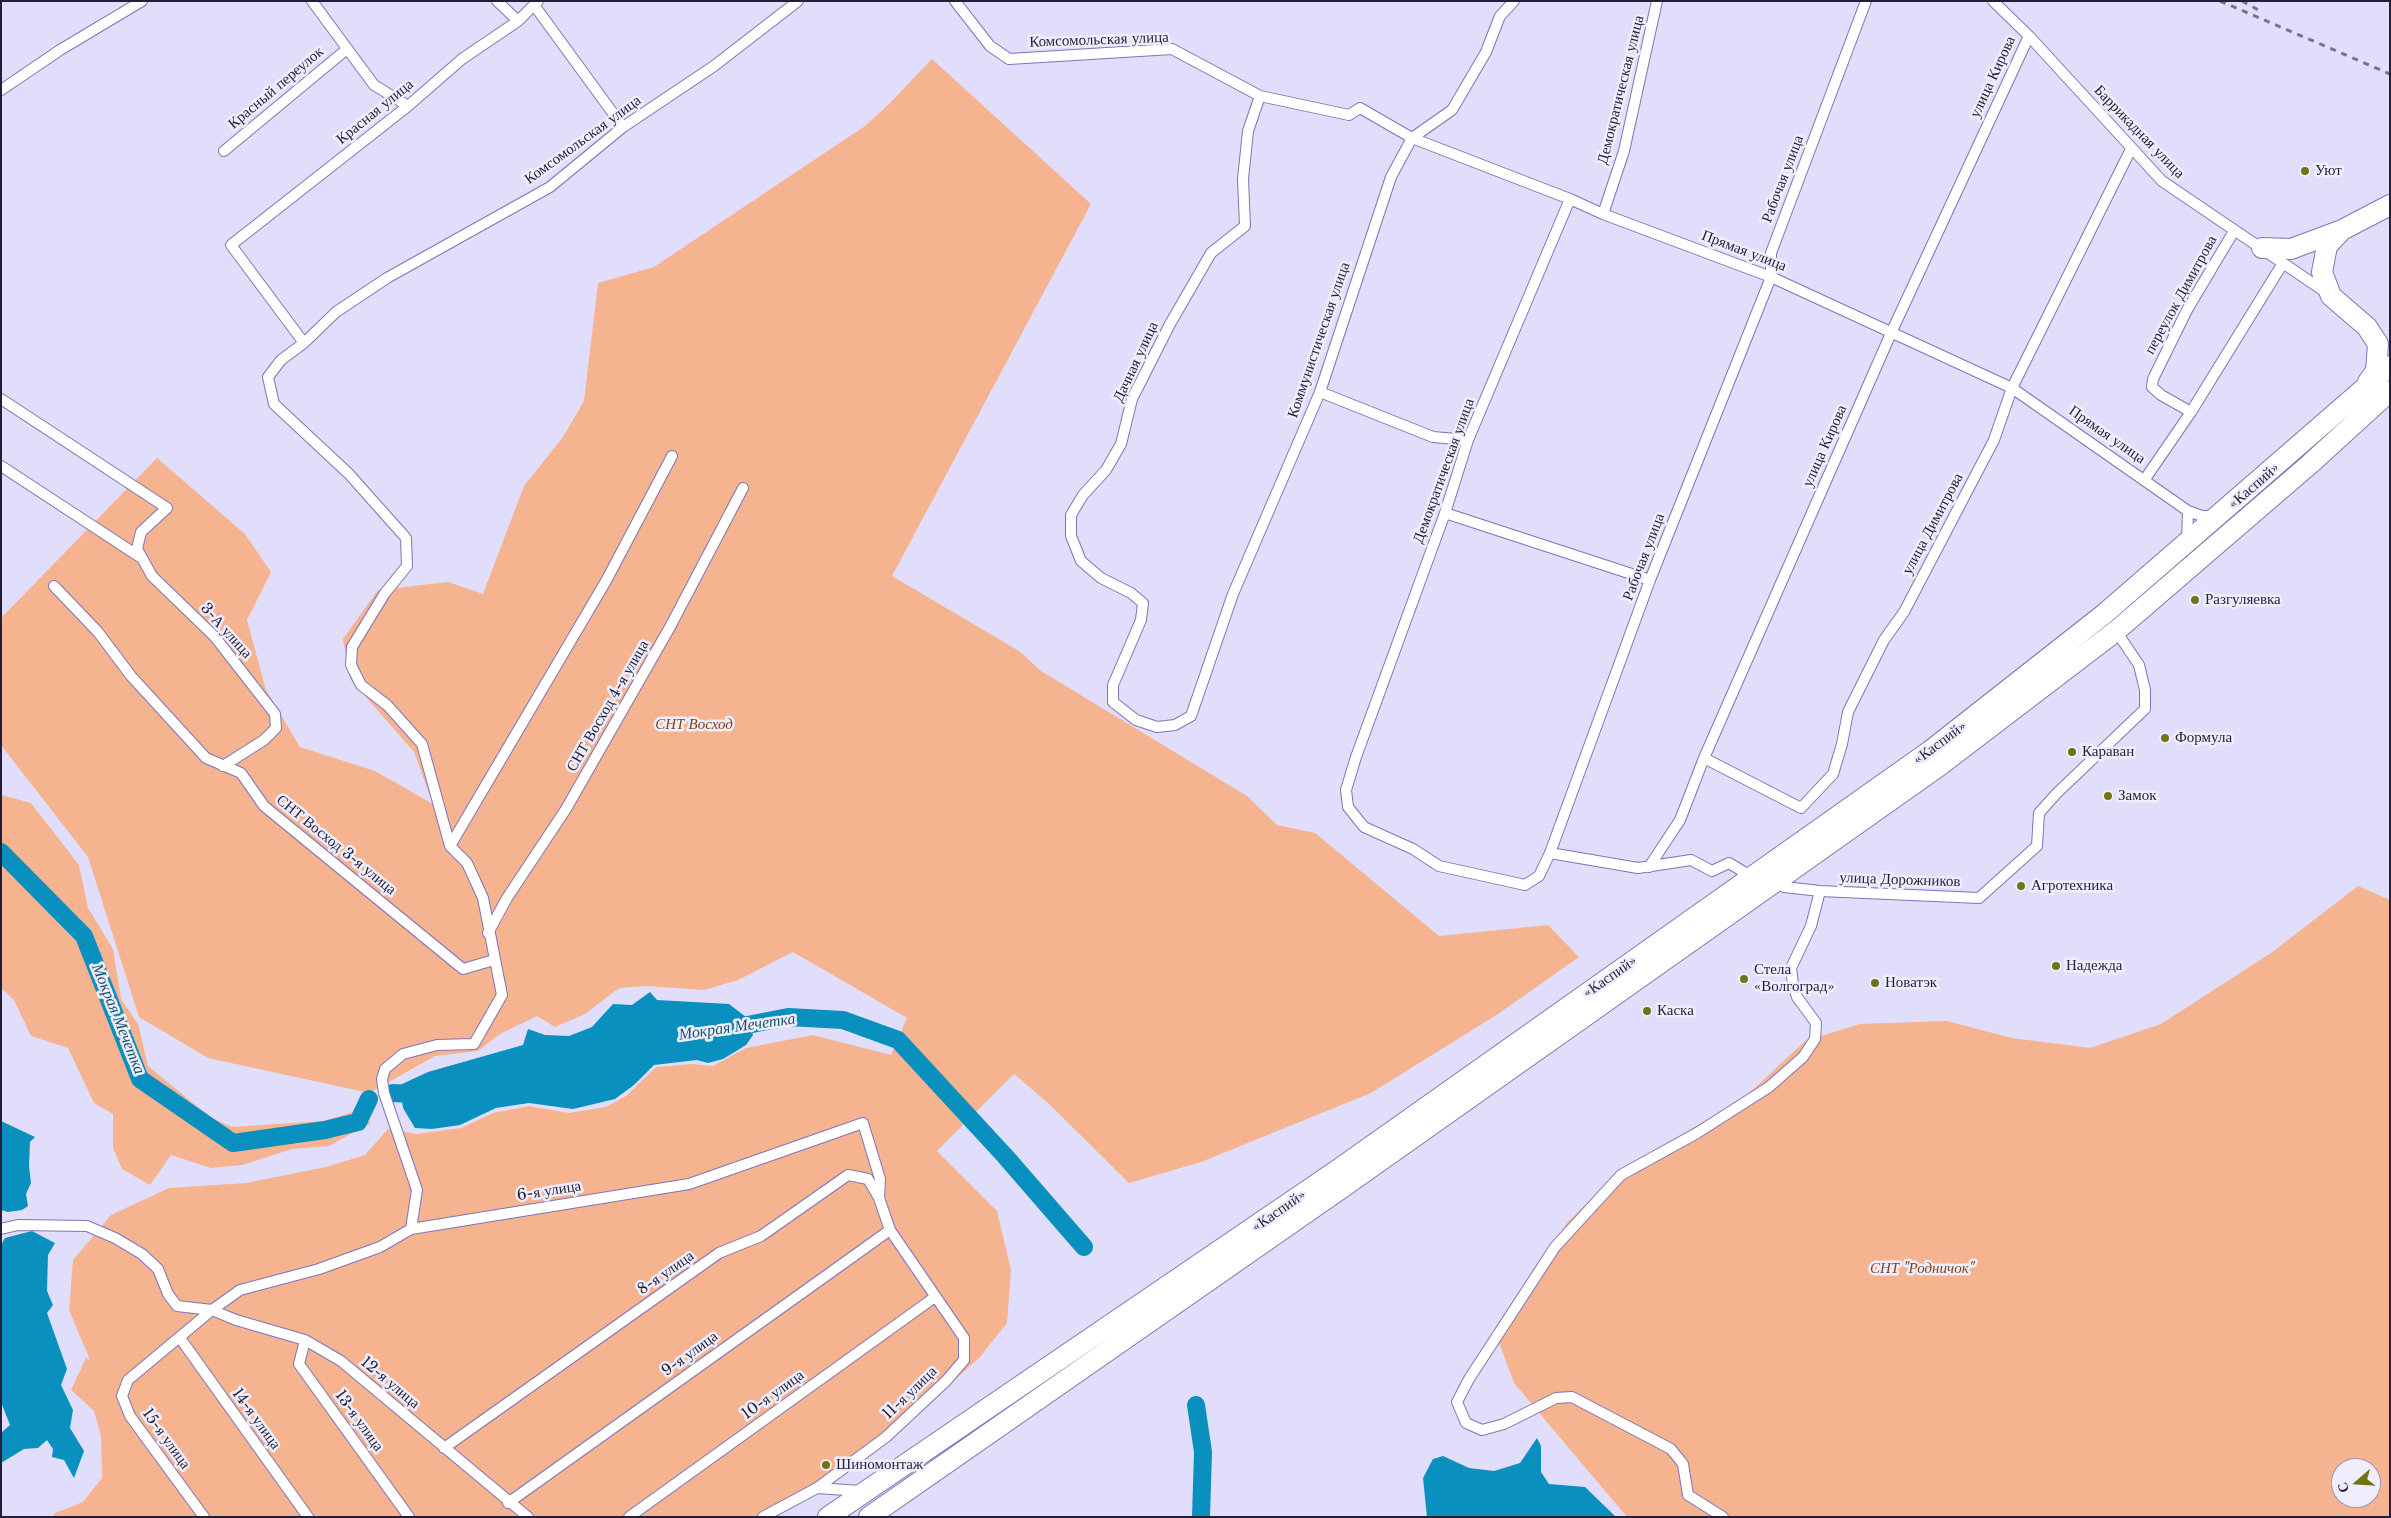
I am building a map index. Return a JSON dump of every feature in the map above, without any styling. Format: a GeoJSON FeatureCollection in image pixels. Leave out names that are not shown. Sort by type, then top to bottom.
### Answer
{"type":"FeatureCollection","features":[{"type":"Feature","properties":{"kind":"highway"},"geometry":{"type":"LineString","coordinates":[[2262,248],[2291,249],[2342,230],[2390,205]]}},
{"type":"Feature","properties":{"kind":"highway"},"geometry":{"type":"LineString","coordinates":[[2342,230],[2328,246],[2322,272],[2331,296],[2380,333],[2390,336]]}},
{"type":"Feature","properties":{"kind":"highway"},"geometry":{"type":"LineString","coordinates":[[2358,318],[2373,334],[2378,344],[2374,400]]}},
{"type":"Feature","properties":{"kind":"highway"},"geometry":{"type":"LineString","coordinates":[[2374,400],[2390,366]]}},
{"type":"Feature","properties":{"kind":"highway"},"geometry":{"type":"LineString","coordinates":[[2374,400],[2390,391]]}},
{"type":"Feature","properties":{"kind":"highway","name":"«Каспий»"},"geometry":{"type":"LineString","coordinates":[[828,1517],[1336,1171],[1770,883],[1930,751],[2103,616],[2219,516],[2374,400]]}},
{"type":"Feature","properties":{"kind":"highway","name":"«Каспий»"},"geometry":{"type":"LineString","coordinates":[[869,1517],[1354,1179],[1770,883],[1939,766],[2116,631],[2374,400]]}},
{"type":"Feature","properties":{"kind":"highway"},"geometry":{"type":"LineString","coordinates":[[892,1517],[903,1493]]}},
{"type":"Feature","properties":{"kind":"street"},"geometry":{"type":"LineString","coordinates":[[1,90],[60,50],[142,1]]}},
{"type":"Feature","properties":{"kind":"street","name":"Красный переулок"},"geometry":{"type":"LineString","coordinates":[[312,1],[374,85],[408,106]]}},
{"type":"Feature","properties":{"kind":"street"},"geometry":{"type":"LineString","coordinates":[[497,1],[518,21]]}},
{"type":"Feature","properties":{"kind":"street","name":"Комсомольская улица"},"geometry":{"type":"LineString","coordinates":[[450,846],[422,744],[387,705],[361,685],[351,665],[352,647],[385,594],[407,566],[406,538],[349,474],[274,404],[268,377],[281,360],[304,343],[336,312],[387,278],[550,187],[623,127],[714,66],[798,1]]}},
{"type":"Feature","properties":{"kind":"street","name":"Комсомольская улица"},"geometry":{"type":"LineString","coordinates":[[955,1],[990,46],[1010,59],[1172,49],[1260,96]]}},
{"type":"Feature","properties":{"kind":"street","name":"Коммунистическая улица"},"geometry":{"type":"LineString","coordinates":[[1136,720],[1158,727],[1175,725],[1191,716],[1233,594],[1320,392],[1391,177],[1412,138],[1452,110],[1486,52],[1500,16],[1514,1]]}},
{"type":"Feature","properties":{"kind":"street","name":"Демократическая улица"},"geometry":{"type":"LineString","coordinates":[[1602,214],[1624,151],[1657,1]]}},
{"type":"Feature","properties":{"kind":"street","name":"Рабочая улица"},"geometry":{"type":"LineString","coordinates":[[1356,757],[1346,790],[1348,807],[1364,827],[1413,849],[1439,866],[1525,885],[1539,876],[1550,853],[1650,580],[1772,277],[1770,254],[1866,1]]}},
{"type":"Feature","properties":{"kind":"street","name":"Баррикадная улица"},"geometry":{"type":"LineString","coordinates":[[1993,1],[2029,36],[2162,181],[2331,296]]}},
{"type":"Feature","properties":{"kind":"street"},"geometry":{"type":"LineString","coordinates":[[536,3],[623,127]]}},
{"type":"Feature","properties":{"kind":"street","name":"Красная улица"},"geometry":{"type":"LineString","coordinates":[[304,343],[231,245],[408,106],[462,60],[518,21],[536,3]]}},
{"type":"Feature","properties":{"kind":"street","name":"улица Кирова"},"geometry":{"type":"LineString","coordinates":[[1648,867],[1680,820],[1704,758],[1892,331],[2029,36]]}},
{"type":"Feature","properties":{"kind":"street","name":"Красный переулок"},"geometry":{"type":"LineString","coordinates":[[224,151],[347,49]]}},
{"type":"Feature","properties":{"kind":"street","name":"Прямая улица"},"geometry":{"type":"LineString","coordinates":[[1260,96],[1348,116],[1360,108],[1412,138],[1570,199],[1602,214],[1772,277],[2012,388],[2188,511]]}},
{"type":"Feature","properties":{"kind":"street","name":"Дачная улица"},"geometry":{"type":"LineString","coordinates":[[1136,720],[1113,702],[1113,685],[1141,620],[1143,603],[1131,593],[1101,578],[1081,561],[1072,536],[1071,515],[1083,495],[1106,470],[1120,444],[1132,399],[1170,324],[1211,253],[1245,226],[1243,178],[1247,140],[1260,96]]}},
{"type":"Feature","properties":{"kind":"street","name":"улица Димитрова"},"geometry":{"type":"LineString","coordinates":[[1704,758],[1801,808],[1833,774],[1842,744],[1848,712],[1884,640],[1904,612],[1994,440],[2012,388],[2131,148]]}},
{"type":"Feature","properties":{"kind":"street","name":"Демократическая улица"},"geometry":{"type":"LineString","coordinates":[[1356,757],[1445,513],[1468,440],[1570,199]]}},
{"type":"Feature","properties":{"kind":"street","name":"переулок Димитрова"},"geometry":{"type":"LineString","coordinates":[[2190,412],[2161,395],[2152,387],[2153,379],[2186,310],[2234,231]]}},
{"type":"Feature","properties":{"kind":"street"},"geometry":{"type":"LineString","coordinates":[[2145,480],[2283,263]]}},
{"type":"Feature","properties":{"kind":"street"},"geometry":{"type":"LineString","coordinates":[[1320,392],[1433,437],[1468,440]]}},
{"type":"Feature","properties":{"kind":"street","name":"3-А улица"},"geometry":{"type":"LineString","coordinates":[[1,399],[167,508],[142,532],[137,550],[152,576],[215,637],[275,714],[276,728],[264,740],[223,766]]}},
{"type":"Feature","properties":{"kind":"street"},"geometry":{"type":"LineString","coordinates":[[411,1229],[417,1190],[384,1093],[382,1079],[385,1069],[403,1054],[437,1045],[474,1044],[502,995],[482,898],[467,863],[450,846],[606,581],[672,456]]}},
{"type":"Feature","properties":{"kind":"street"},"geometry":{"type":"LineString","coordinates":[[1,466],[142,558]]}},
{"type":"Feature","properties":{"kind":"street","name":"СНТ Восход 4-я улица"},"geometry":{"type":"LineString","coordinates":[[488,933],[507,898],[566,809],[656,652],[744,488]]}},
{"type":"Feature","properties":{"kind":"street"},"geometry":{"type":"LineString","coordinates":[[2186,543],[2189,535],[2188,511],[2202,516],[2219,516]]}},
{"type":"Feature","properties":{"kind":"street"},"geometry":{"type":"LineString","coordinates":[[1445,513],[1650,580]]}},
{"type":"Feature","properties":{"kind":"street","name":"СНТ Восход 3-я улица"},"geometry":{"type":"LineString","coordinates":[[54,586],[98,632],[130,676],[206,758],[241,773],[264,806],[464,969],[494,960]]}},
{"type":"Feature","properties":{"kind":"street","name":"улица Дорожников"},"geometry":{"type":"LineString","coordinates":[[1770,883],[1820,891],[1979,898],[2037,846],[2039,813],[2057,793],[2145,709],[2144,690],[2139,665],[2116,631]]}},
{"type":"Feature","properties":{"kind":"street"},"geometry":{"type":"LineString","coordinates":[[1550,853],[1638,868],[1691,860],[1712,871],[1729,862],[1770,883]]}},
{"type":"Feature","properties":{"kind":"street"},"geometry":{"type":"LineString","coordinates":[[1723,1517],[1688,1495],[1683,1464],[1671,1449],[1572,1397],[1556,1398],[1504,1424],[1482,1430],[1466,1422],[1457,1402],[1468,1379],[1555,1246],[1621,1175],[1705,1128],[1769,1087],[1803,1057],[1815,1039],[1816,1023],[1798,996],[1793,984],[1791,968],[1811,926],[1820,891]]}},
{"type":"Feature","properties":{"kind":"street","name":"6-я улица"},"geometry":{"type":"LineString","coordinates":[[180,1338],[212,1310],[240,1290],[319,1269],[380,1247],[411,1229],[689,1184],[863,1123],[880,1179],[878,1198]]}},
{"type":"Feature","properties":{"kind":"street","name":"8-я улица"},"geometry":{"type":"LineString","coordinates":[[444,1448],[719,1253],[761,1236],[848,1176],[868,1179],[878,1198],[890,1230]]}},
{"type":"Feature","properties":{"kind":"street","name":"12-я улица"},"geometry":{"type":"LineString","coordinates":[[1,1229],[18,1225],[87,1226],[115,1238],[142,1254],[158,1269],[168,1294],[177,1306],[212,1310],[236,1320],[305,1340],[341,1361],[508,1503],[528,1517]]}},
{"type":"Feature","properties":{"kind":"street","name":"11-я улица"},"geometry":{"type":"LineString","coordinates":[[763,1517],[817,1488],[886,1437],[946,1381],[964,1360],[964,1338],[890,1230]]}},
{"type":"Feature","properties":{"kind":"street","name":"9-я улица"},"geometry":{"type":"LineString","coordinates":[[508,1503],[890,1230]]}},
{"type":"Feature","properties":{"kind":"street","name":"10-я улица"},"geometry":{"type":"LineString","coordinates":[[629,1517],[935,1297]]}},
{"type":"Feature","properties":{"kind":"street","name":"15-я улица"},"geometry":{"type":"LineString","coordinates":[[180,1338],[128,1380],[122,1396],[130,1416],[204,1517]]}},
{"type":"Feature","properties":{"kind":"street","name":"14-я улица"},"geometry":{"type":"LineString","coordinates":[[180,1338],[308,1517]]}},
{"type":"Feature","properties":{"kind":"street","name":"13-я улица"},"geometry":{"type":"LineString","coordinates":[[305,1340],[299,1364],[409,1517]]}},
{"type":"Feature","properties":{"kind":"street"},"geometry":{"type":"LineString","coordinates":[[817,1488],[865,1492]]}},
{"type":"Feature","properties":{"kind":"green space","name":"СНТ Восход"},"geometry":{"type":"Polygon","coordinates":[[[932,59],[1091,204],[892,576],[1019,651],[1041,671],[1247,796],[1277,825],[1315,833],[1439,936],[1548,925],[1579,957],[1498,1014],[1371,1093],[1201,1162],[1129,1183],[1048,1103],[1014,1074],[937,1151],[997,1211],[1011,1270],[1007,1323],[980,1357],[891,1438],[772,1517],[53,1517],[55,1513],[83,1502],[102,1478],[101,1436],[94,1411],[71,1390],[86,1358],[90,1360],[69,1310],[73,1260],[111,1215],[169,1188],[246,1183],[326,1167],[365,1155],[388,1129],[417,1134],[461,1128],[493,1113],[529,1106],[569,1113],[606,1107],[626,1096],[656,1067],[692,1064],[713,1066],[746,1048],[813,1035],[891,1055],[907,1018],[793,952],[738,980],[704,990],[647,986],[619,988],[585,1014],[555,1027],[537,1016],[500,1034],[478,1051],[435,1056],[369,1093],[208,1058],[139,1017],[88,857],[1,745],[1,618],[157,458],[245,534],[271,572],[247,620],[266,690],[300,747],[375,771],[433,804],[414,752],[350,679],[343,639],[378,590],[448,582],[483,594],[524,486],[563,437],[584,401],[598,283],[654,267],[865,126],[932,59]]]}},
{"type":"Feature","properties":{"kind":"green space"},"geometry":{"type":"Polygon","coordinates":[[[1,795],[31,803],[79,865],[88,908],[113,949],[121,999],[138,1024],[148,1066],[210,1117],[232,1127],[323,1121],[356,1111],[371,1123],[329,1146],[292,1149],[242,1165],[211,1168],[171,1155],[150,1185],[122,1169],[113,1148],[113,1114],[94,1103],[68,1048],[31,1036],[14,1000],[1,988],[1,795]]]}},
{"type":"Feature","properties":{"kind":"green space","name":"СНТ \"Родничок\""},"geometry":{"type":"Polygon","coordinates":[[[2358,886],[2390,900],[2390,1517],[1627,1517],[1514,1383],[1494,1329],[1567,1223],[1619,1171],[1744,1098],[1805,1041],[1860,1024],[1947,1021],[2012,1038],[2090,1048],[2161,1024],[2271,953],[2358,886]]]}},
{"type":"Feature","properties":{"kind":"water"},"geometry":{"type":"Polygon","coordinates":[[[650,992],[657,1000],[729,1004],[746,1017],[753,1035],[746,1045],[723,1059],[708,1063],[697,1060],[654,1065],[634,1085],[615,1099],[573,1109],[529,1103],[496,1108],[460,1125],[432,1129],[415,1128],[403,1108],[400,1085],[428,1072],[523,1045],[528,1029],[545,1035],[569,1036],[592,1027],[613,1004],[632,1005],[650,992]]]}},
{"type":"Feature","properties":{"kind":"water"},"geometry":{"type":"Polygon","coordinates":[[[1,1121],[35,1137],[30,1142],[29,1166],[31,1183],[26,1194],[28,1206],[22,1210],[8,1212],[1,1210],[1,1121]]]}},
{"type":"Feature","properties":{"kind":"water"},"geometry":{"type":"Polygon","coordinates":[[[32,1231],[55,1243],[48,1255],[47,1291],[53,1305],[47,1313],[67,1369],[61,1385],[73,1410],[70,1428],[84,1451],[74,1478],[64,1460],[52,1457],[53,1449],[47,1440],[38,1448],[24,1449],[1,1463],[1,1433],[10,1425],[1,1402],[1,1245],[5,1238],[32,1231]]]}},
{"type":"Feature","properties":{"kind":"water"},"geometry":{"type":"Polygon","coordinates":[[[1537,1438],[1541,1446],[1541,1472],[1549,1484],[1585,1487],[1616,1517],[1427,1517],[1423,1478],[1433,1459],[1443,1456],[1469,1468],[1494,1471],[1520,1463],[1537,1438]]]}},
{"type":"Feature","properties":{"kind":"waterway","name":"Мокрая Мечетка"},"geometry":{"type":"LineString","coordinates":[[1,852],[84,936],[140,1079],[233,1143],[325,1130],[358,1122],[369,1099]]}},
{"type":"Feature","properties":{"kind":"waterway","name":"Мокрая Мечетка"},"geometry":{"type":"LineString","coordinates":[[727,1029],[788,1017],[843,1020],[898,1040],[1005,1156],[1084,1247]]}},
{"type":"Feature","properties":{"kind":"waterway","name":"Мокрая Мечетка"},"geometry":{"type":"LineString","coordinates":[[393,1093],[425,1095]]}},
{"type":"Feature","properties":{"kind":"waterway","name":"Мокрая Мечетка"},"geometry":{"type":"LineString","coordinates":[[1196,1405],[1203,1452],[1201,1517]]}},
{"type":"Feature","properties":{"kind":"railway"},"geometry":{"type":"LineString","coordinates":[[2220,1],[2390,74]]}},
{"type":"Feature","properties":{"kind":"railway"},"geometry":{"type":"LineString","coordinates":[[2242,1],[2262,12]]}},
{"type":"Feature","properties":{"kind":"place","name":"Уют"},"geometry":{"type":"Point","coordinates":[2305,171]}},
{"type":"Feature","properties":{"kind":"place","name":"Разгуляевка"},"geometry":{"type":"Point","coordinates":[2195,600]}},
{"type":"Feature","properties":{"kind":"place","name":"Формула"},"geometry":{"type":"Point","coordinates":[2165,738]}},
{"type":"Feature","properties":{"kind":"place","name":"Караван"},"geometry":{"type":"Point","coordinates":[2072,752]}},
{"type":"Feature","properties":{"kind":"place","name":"Замок"},"geometry":{"type":"Point","coordinates":[2108,796]}},
{"type":"Feature","properties":{"kind":"place","name":"Агротехника"},"geometry":{"type":"Point","coordinates":[2021,886]}},
{"type":"Feature","properties":{"kind":"place","name":"Надежда"},"geometry":{"type":"Point","coordinates":[2056,966]}},
{"type":"Feature","properties":{"kind":"place","name":"Стела «Волгоград»"},"geometry":{"type":"Point","coordinates":[1744,979]}},
{"type":"Feature","properties":{"kind":"place","name":"Новатэк"},"geometry":{"type":"Point","coordinates":[1875,983]}},
{"type":"Feature","properties":{"kind":"place","name":"Каска"},"geometry":{"type":"Point","coordinates":[1647,1011]}},
{"type":"Feature","properties":{"kind":"place","name":"Шиномонтаж"},"geometry":{"type":"Point","coordinates":[826,1465]}}]}
